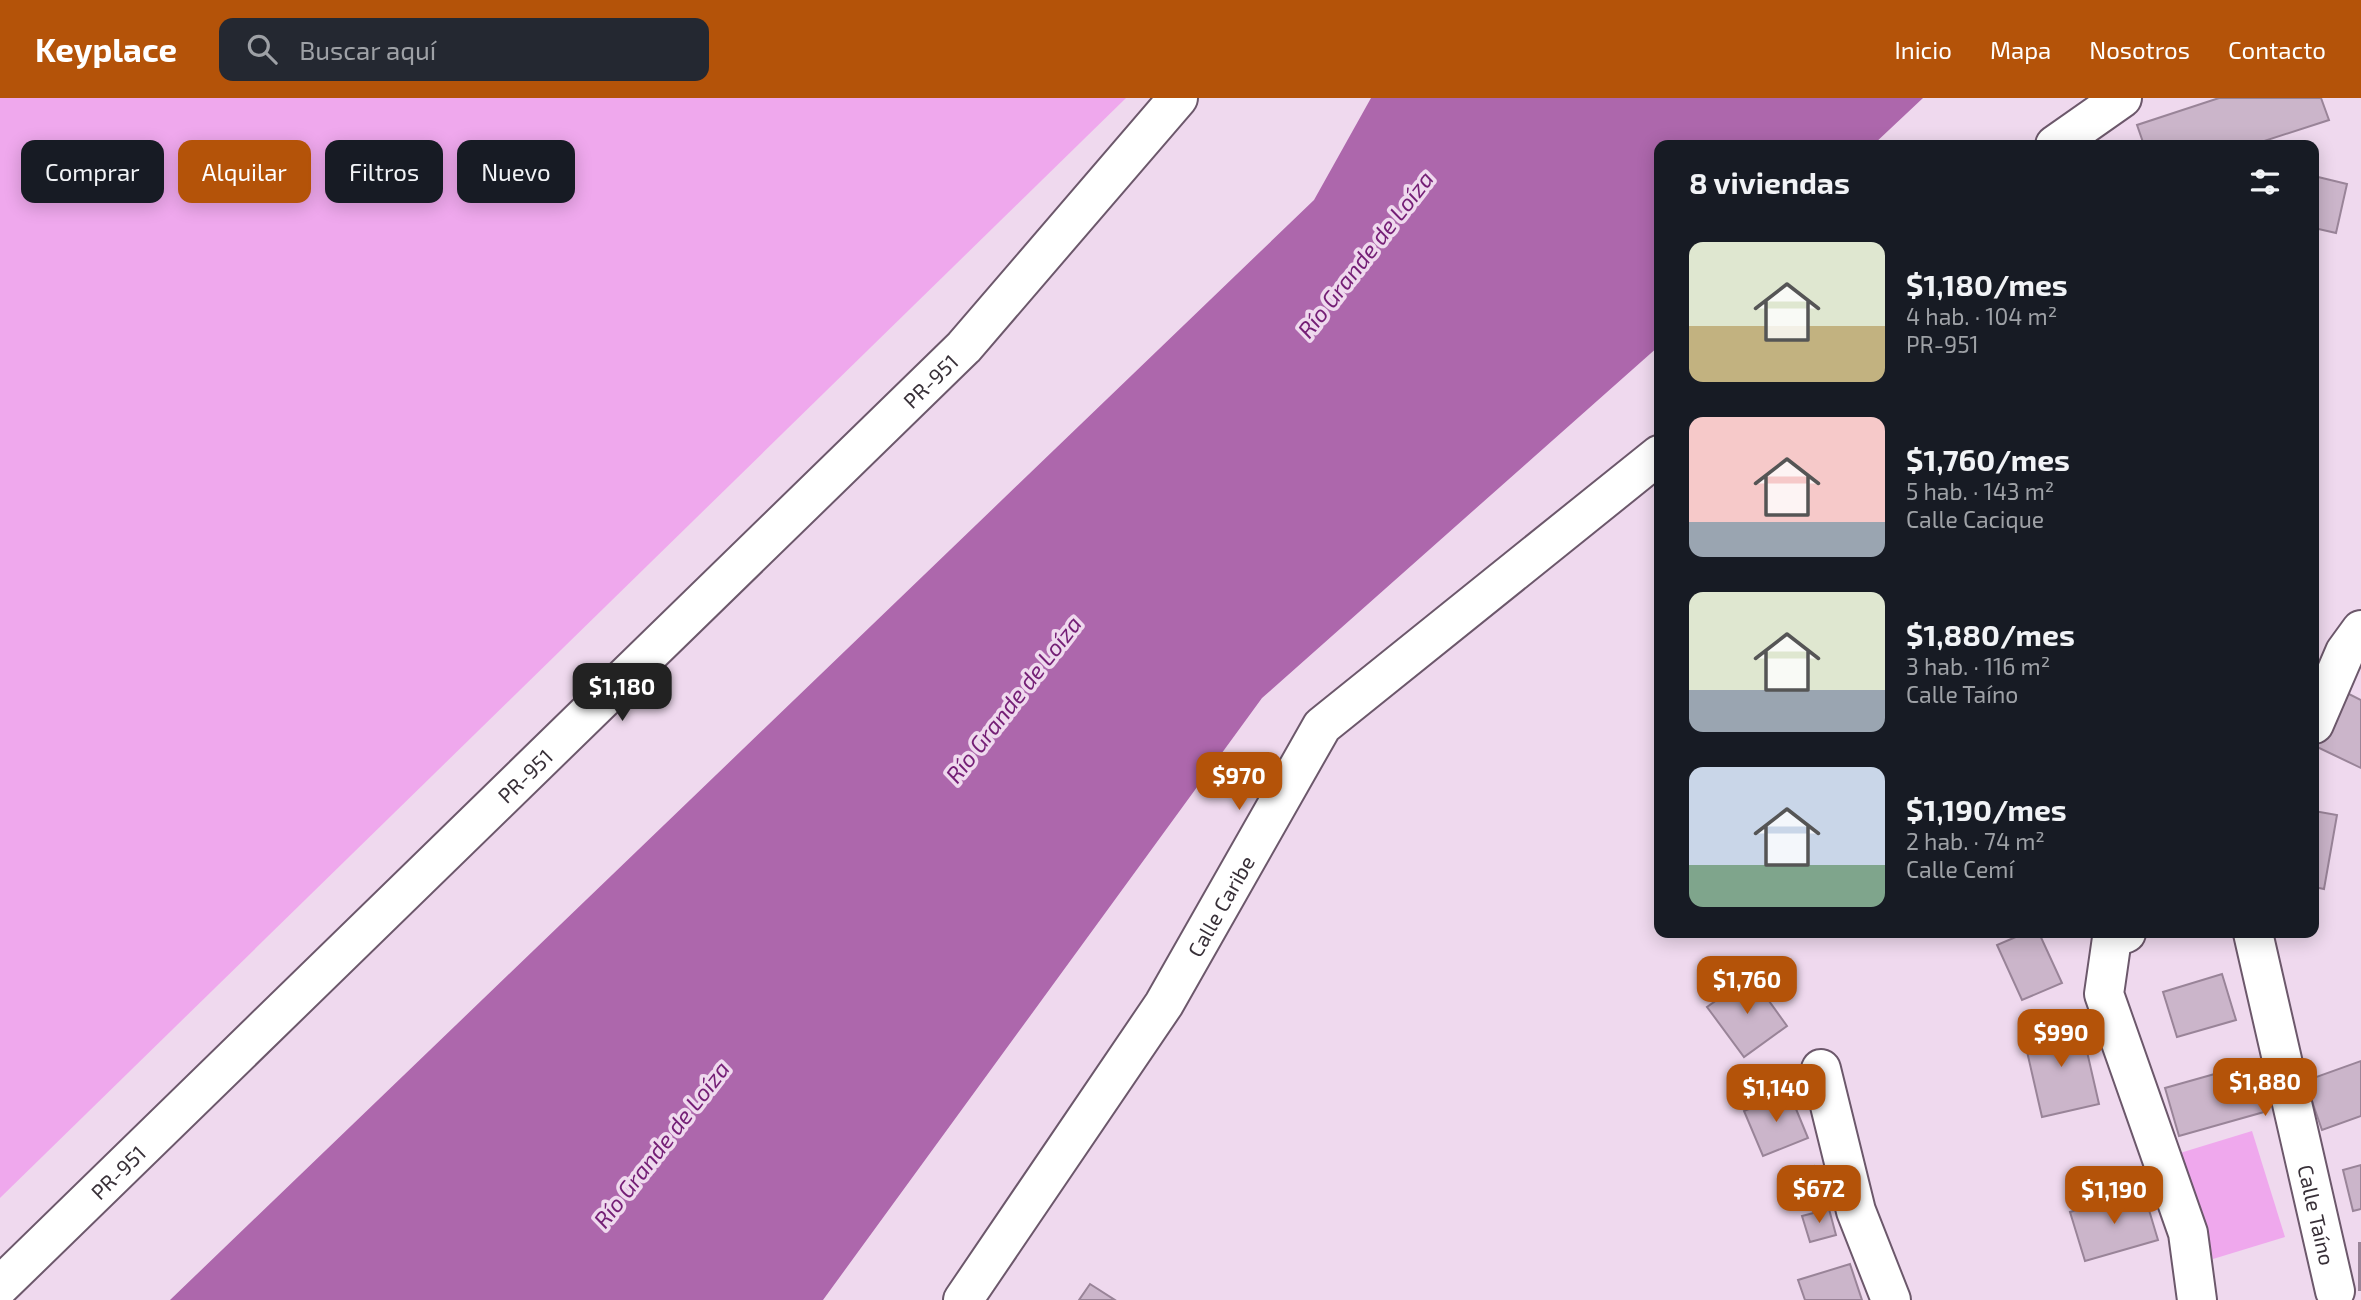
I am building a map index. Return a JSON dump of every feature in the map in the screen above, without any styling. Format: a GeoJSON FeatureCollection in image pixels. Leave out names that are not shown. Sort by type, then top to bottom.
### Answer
{"type":"FeatureCollection","features":[{"type":"Feature","properties":{"kind":"street","name":"PR-951"},"geometry":{"type":"LineString","coordinates":[[0,1286],[964,347],[1178,98]]}},
{"type":"Feature","properties":{"kind":"street"},"geometry":{"type":"LineString","coordinates":[[2062,140],[2122,98]]}},
{"type":"Feature","properties":{"kind":"street","name":"Calle Caribe"},"geometry":{"type":"LineString","coordinates":[[963,1300],[1164,1004],[1322,726],[1654,459]]}},
{"type":"Feature","properties":{"kind":"street"},"geometry":{"type":"LineString","coordinates":[[2319,712],[2345,652],[2361,631]]}},
{"type":"Feature","properties":{"kind":"street"},"geometry":{"type":"LineString","coordinates":[[2112,938],[2104,994],[2188,1233],[2197,1300]]}},
{"type":"Feature","properties":{"kind":"street","name":"Calle Taíno"},"geometry":{"type":"LineString","coordinates":[[2254,938],[2335,1291]]}},
{"type":"Feature","properties":{"kind":"street"},"geometry":{"type":"LineString","coordinates":[[1821,1069],[1856,1211],[1891,1300]]}},
{"type":"Feature","properties":{"kind":"shaded area"},"geometry":{"type":"Polygon","coordinates":[[[0,98],[1126,98],[0,1198],[0,98]]]}},
{"type":"Feature","properties":{"kind":"shaded area"},"geometry":{"type":"Polygon","coordinates":[[[2252,1131],[2285,1237],[2213,1259],[2180,1153],[2252,1131]]]}},
{"type":"Feature","properties":{"kind":"water","name":"Río Grande de Loíza"},"geometry":{"type":"Polygon","coordinates":[[[1371,98],[1923,98],[1878,140],[1654,140],[1654,350],[1262,698],[823,1300],[170,1300],[1314,200],[1371,98]]]}},
{"type":"Feature","properties":{"kind":"building"},"geometry":{"type":"Polygon","coordinates":[[[2219,98],[2321,98],[2329,120],[2267,140],[2142,140],[2137,125],[2219,98]]]}},
{"type":"Feature","properties":{"kind":"building"},"geometry":{"type":"Polygon","coordinates":[[[2319,177],[2347,184],[2336,233],[2319,229],[2319,177]]]}},
{"type":"Feature","properties":{"kind":"building"},"geometry":{"type":"Polygon","coordinates":[[[2343,691],[2361,700],[2361,768],[2319,748],[2319,738],[2343,691]]]}},
{"type":"Feature","properties":{"kind":"building"},"geometry":{"type":"Polygon","coordinates":[[[2319,812],[2337,815],[2324,889],[2319,888],[2319,812]]]}},
{"type":"Feature","properties":{"kind":"building"},"geometry":{"type":"Polygon","coordinates":[[[2013,938],[2041,938],[2062,983],[2022,1000],[1997,945],[2013,938]]]}},
{"type":"Feature","properties":{"kind":"building"},"geometry":{"type":"Polygon","coordinates":[[[2222,974],[2236,1020],[2177,1037],[2163,992],[2222,974]]]}},
{"type":"Feature","properties":{"kind":"building"},"geometry":{"type":"Polygon","coordinates":[[[1751,976],[1787,1026],[1744,1057],[1707,1007],[1751,976]]]}},
{"type":"Feature","properties":{"kind":"building"},"geometry":{"type":"Polygon","coordinates":[[[2080,1021],[2099,1104],[2042,1117],[2023,1034],[2080,1021]]]}},
{"type":"Feature","properties":{"kind":"building"},"geometry":{"type":"Polygon","coordinates":[[[2361,1061],[2361,1116],[2322,1130],[2305,1081],[2361,1061]]]}},
{"type":"Feature","properties":{"kind":"building"},"geometry":{"type":"Polygon","coordinates":[[[2250,1064],[2264,1112],[2179,1136],[2165,1088],[2250,1064]]]}},
{"type":"Feature","properties":{"kind":"building"},"geometry":{"type":"Polygon","coordinates":[[[1789,1092],[1808,1138],[1763,1156],[1744,1111],[1789,1092]]]}},
{"type":"Feature","properties":{"kind":"building"},"geometry":{"type":"Polygon","coordinates":[[[2361,1165],[2361,1209],[2353,1211],[2343,1170],[2361,1165]]]}},
{"type":"Feature","properties":{"kind":"building"},"geometry":{"type":"Polygon","coordinates":[[[1814,1166],[1824,1194],[1792,1204],[1783,1175],[1814,1166]]]}},
{"type":"Feature","properties":{"kind":"building"},"geometry":{"type":"Polygon","coordinates":[[[2143,1190],[2158,1240],[2085,1261],[2070,1212],[2143,1190]]]}},
{"type":"Feature","properties":{"kind":"building"},"geometry":{"type":"Polygon","coordinates":[[[1829,1209],[1836,1235],[1810,1242],[1802,1216],[1829,1209]]]}},
{"type":"Feature","properties":{"kind":"building"},"geometry":{"type":"Polygon","coordinates":[[[2361,1243],[2361,1290],[2359,1290],[2361,1243]]]}},
{"type":"Feature","properties":{"kind":"building"},"geometry":{"type":"Polygon","coordinates":[[[1850,1264],[1862,1300],[1805,1300],[1798,1280],[1850,1264]]]}},
{"type":"Feature","properties":{"kind":"building"},"geometry":{"type":"Polygon","coordinates":[[[1090,1284],[1115,1300],[1079,1300],[1090,1284]]]}}]}
